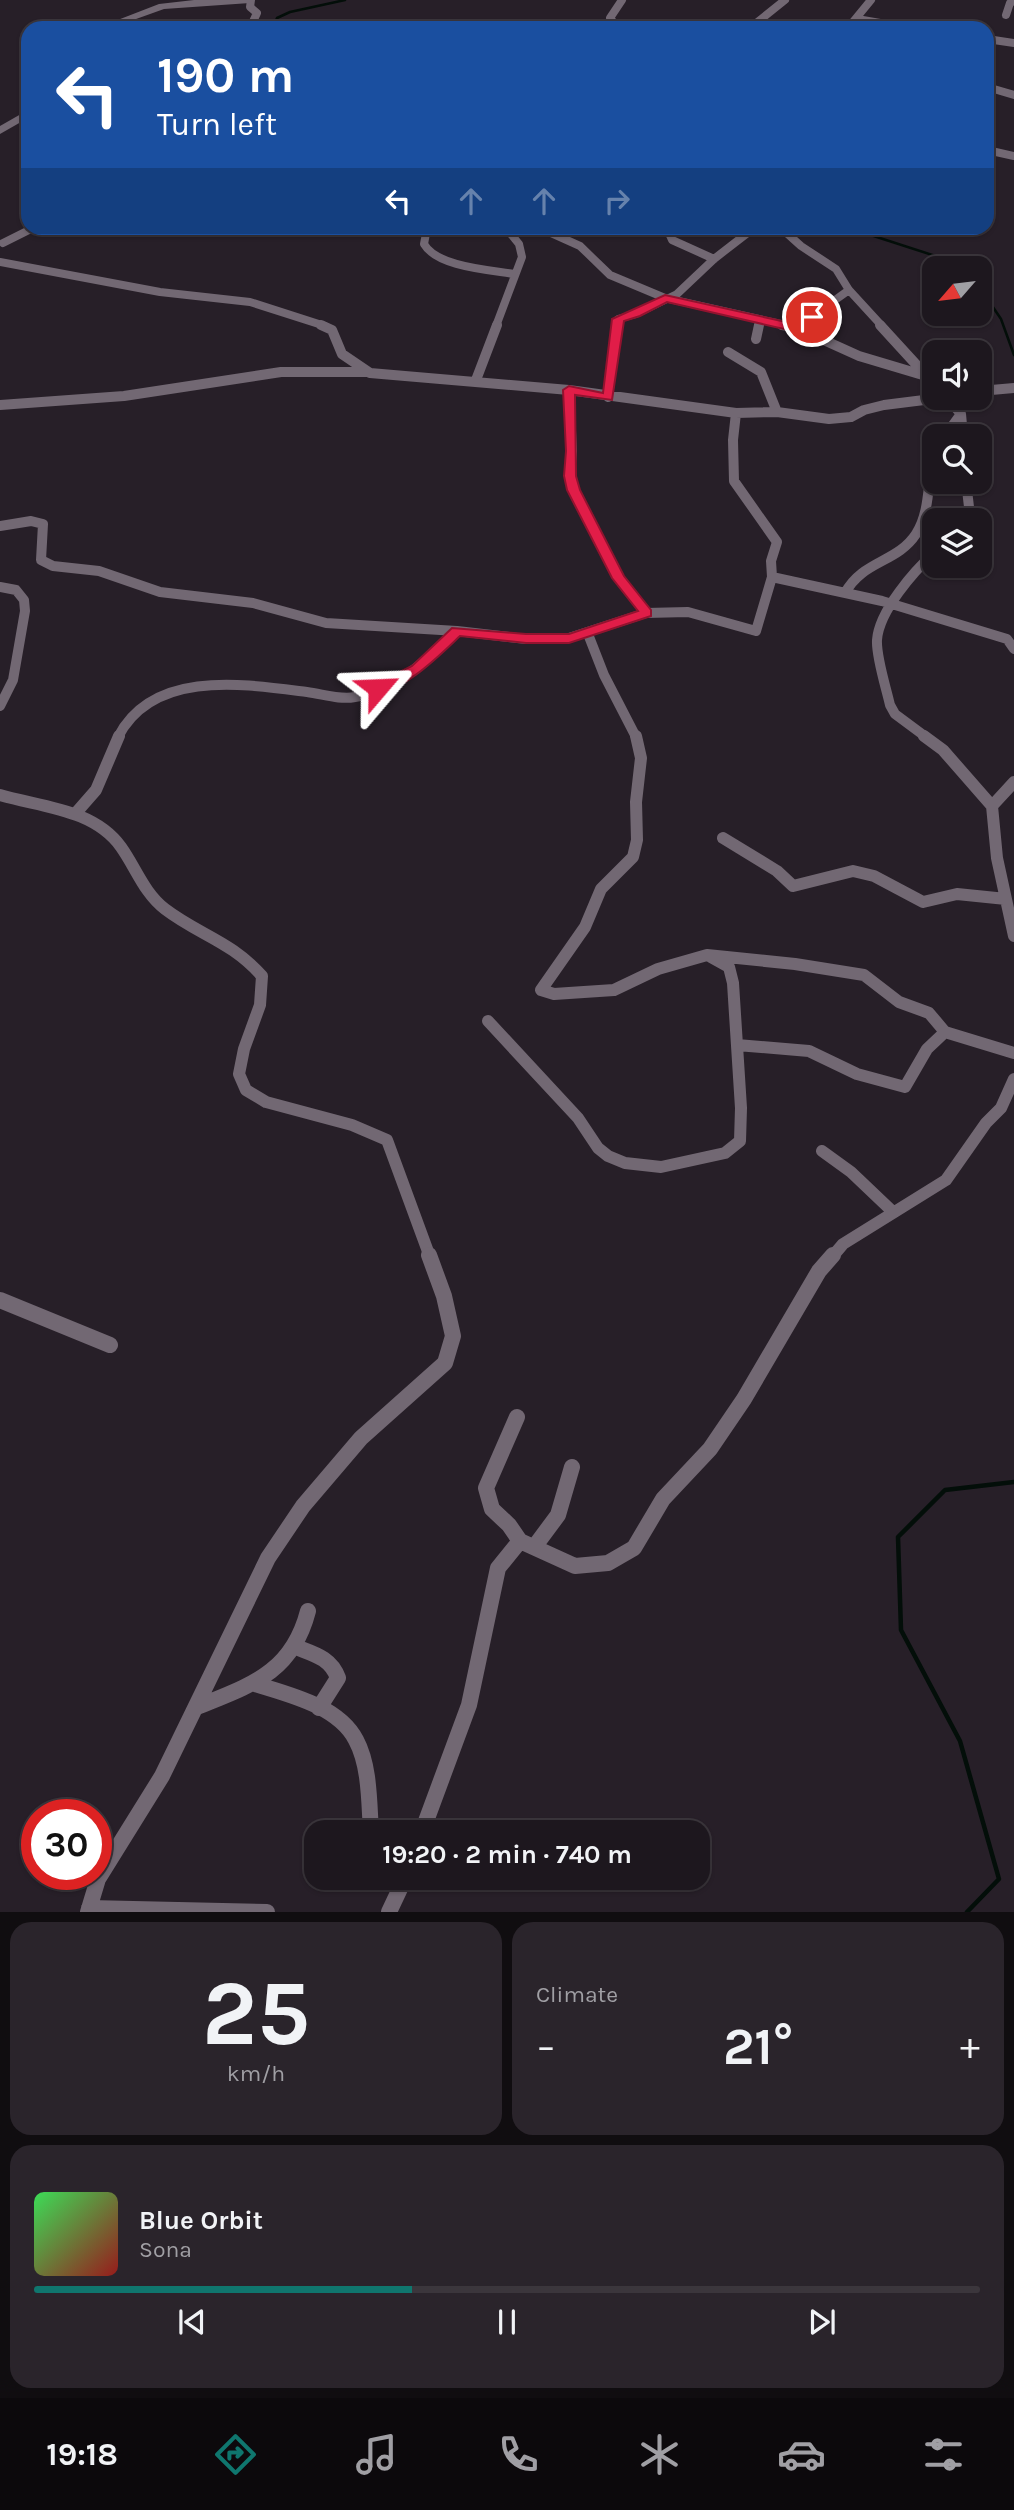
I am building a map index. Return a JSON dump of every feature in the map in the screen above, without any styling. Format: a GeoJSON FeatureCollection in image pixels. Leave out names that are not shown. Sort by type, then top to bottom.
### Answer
{"type":"FeatureCollection","features":[{"type":"Feature","properties":{"kind":"street"},"geometry":{"type":"LineString","coordinates":[[121,21],[163,6],[226,0],[251,0],[250,7],[257,13],[253,21]]}},
{"type":"Feature","properties":{"kind":"street"},"geometry":{"type":"LineString","coordinates":[[612,21],[610,18],[622,0]]}},
{"type":"Feature","properties":{"kind":"street"},"geometry":{"type":"LineString","coordinates":[[759,21],[785,0]]}},
{"type":"Feature","properties":{"kind":"street"},"geometry":{"type":"LineString","coordinates":[[868,21],[856,19],[869,0]]}},
{"type":"Feature","properties":{"kind":"street"},"geometry":{"type":"LineString","coordinates":[[1006,15],[1010,3],[1014,1]]}},
{"type":"Feature","properties":{"kind":"street"},"geometry":{"type":"LineString","coordinates":[[994,40],[1014,43]]}},
{"type":"Feature","properties":{"kind":"street"},"geometry":{"type":"LineString","coordinates":[[994,89],[1014,94]]}},
{"type":"Feature","properties":{"kind":"street"},"geometry":{"type":"LineString","coordinates":[[0,131],[21,118]]}},
{"type":"Feature","properties":{"kind":"street"},"geometry":{"type":"LineString","coordinates":[[994,152],[1014,156]]}},
{"type":"Feature","properties":{"kind":"street"},"geometry":{"type":"LineString","coordinates":[[1,243],[21,234]]}},
{"type":"Feature","properties":{"kind":"street"},"geometry":{"type":"LineString","coordinates":[[426,235],[424,245],[428,251],[448,262],[514,274]]}},
{"type":"Feature","properties":{"kind":"street"},"geometry":{"type":"LineString","coordinates":[[476,380],[522,257],[519,244],[512,235]]}},
{"type":"Feature","properties":{"kind":"street"},"geometry":{"type":"LineString","coordinates":[[556,235],[580,246],[610,275],[665,298],[797,328],[859,356],[922,378]]}},
{"type":"Feature","properties":{"kind":"street"},"geometry":{"type":"LineString","coordinates":[[670,235],[672,240],[714,259]]}},
{"type":"Feature","properties":{"kind":"street"},"geometry":{"type":"LineString","coordinates":[[608,397],[618,319],[636,314],[677,294],[714,259],[745,235]]}},
{"type":"Feature","properties":{"kind":"street"},"geometry":{"type":"LineString","coordinates":[[789,235],[836,269],[849,290],[922,370]]}},
{"type":"Feature","properties":{"kind":"street"},"geometry":{"type":"LineString","coordinates":[[0,262],[160,292],[250,302],[331,330],[342,354],[366,372]]}},
{"type":"Feature","properties":{"kind":"street"},"geometry":{"type":"LineString","coordinates":[[797,328],[849,290]]}},
{"type":"Feature","properties":{"kind":"street"},"geometry":{"type":"LineString","coordinates":[[756,339],[760,321]]}},
{"type":"Feature","properties":{"kind":"street"},"geometry":{"type":"LineString","coordinates":[[728,352],[761,372],[777,412]]}},
{"type":"Feature","properties":{"kind":"street"},"geometry":{"type":"LineString","coordinates":[[0,405],[124,396],[281,372],[366,372],[476,380],[736,413],[777,412],[829,419],[851,417],[884,405],[922,400]]}},
{"type":"Feature","properties":{"kind":"street"},"geometry":{"type":"LineString","coordinates":[[992,390],[1014,388]]}},
{"type":"Feature","properties":{"kind":"street"},"geometry":{"type":"LineString","coordinates":[[569,390],[572,451],[570,476],[573,490],[619,578],[646,613]]}},
{"type":"Feature","properties":{"kind":"street"},"geometry":{"type":"LineString","coordinates":[[958,410],[962,424]]}},
{"type":"Feature","properties":{"kind":"street"},"geometry":{"type":"LineString","coordinates":[[0,526],[31,521],[43,524],[41,560],[52,566],[99,571],[160,592],[254,603],[326,623],[457,631],[526,639],[569,638],[646,613],[688,612],[756,631],[762,622],[765,590],[772,577],[771,561],[777,542],[734,481],[733,440],[736,413]]}},
{"type":"Feature","properties":{"kind":"street"},"geometry":{"type":"LineString","coordinates":[[954,424],[961,414]]}},
{"type":"Feature","properties":{"kind":"street"},"geometry":{"type":"LineString","coordinates":[[845,593],[850,579],[861,570],[909,544],[917,533],[926,509],[927,494]]}},
{"type":"Feature","properties":{"kind":"street"},"geometry":{"type":"LineString","coordinates":[[922,564],[912,573],[891,604],[877,639],[890,705],[895,714],[943,750],[992,806],[997,858],[1014,936]]}},
{"type":"Feature","properties":{"kind":"street"},"geometry":{"type":"LineString","coordinates":[[772,577],[891,604],[1007,639],[1014,649]]}},
{"type":"Feature","properties":{"kind":"street"},"geometry":{"type":"LineString","coordinates":[[0,587],[16,590],[24,600],[25,611],[13,680],[0,706]]}},
{"type":"Feature","properties":{"kind":"street"},"geometry":{"type":"LineString","coordinates":[[75,814],[96,789],[119,730],[138,709],[153,699],[183,690],[225,685],[252,685],[359,698],[417,669],[457,631]]}},
{"type":"Feature","properties":{"kind":"street"},"geometry":{"type":"LineString","coordinates":[[588,634],[604,675],[634,729],[640,758],[636,802],[637,840],[633,857],[601,889],[585,927],[541,990],[554,994],[614,990],[658,969],[707,955],[795,964],[864,975],[899,1002],[929,1013],[945,1032],[1014,1053]]}},
{"type":"Feature","properties":{"kind":"street"},"geometry":{"type":"LineString","coordinates":[[992,806],[1014,782]]}},
{"type":"Feature","properties":{"kind":"street"},"geometry":{"type":"LineString","coordinates":[[0,795],[75,814],[114,838],[146,892],[166,909],[230,943],[247,956],[262,976],[260,1005],[244,1049],[239,1074],[246,1090],[265,1102],[352,1125],[387,1140],[444,1296],[453,1336],[445,1363],[361,1438],[303,1506],[268,1558],[162,1776],[98,1879],[89,1910],[267,1912]]}},
{"type":"Feature","properties":{"kind":"street"},"geometry":{"type":"LineString","coordinates":[[723,838],[777,871],[793,886],[853,871],[874,876],[923,902],[957,894],[1006,899]]}},
{"type":"Feature","properties":{"kind":"street"},"geometry":{"type":"LineString","coordinates":[[488,1021],[578,1118],[598,1148],[608,1156],[625,1163],[661,1167],[724,1153],[733,1149],[740,1141],[733,983],[729,967],[707,955]]}},
{"type":"Feature","properties":{"kind":"street"},"geometry":{"type":"LineString","coordinates":[[737,1045],[809,1051],[857,1074],[905,1087],[927,1049],[945,1032]]}},
{"type":"Feature","properties":{"kind":"street"},"geometry":{"type":"LineString","coordinates":[[517,1417],[486,1489],[492,1509],[509,1525],[520,1541],[575,1566],[608,1563],[634,1548],[663,1499],[710,1450],[819,1271],[843,1244],[892,1211],[946,1180],[986,1124],[1002,1108],[1014,1079]]}},
{"type":"Feature","properties":{"kind":"street"},"geometry":{"type":"LineString","coordinates":[[822,1151],[851,1172],[892,1211]]}},
{"type":"Feature","properties":{"kind":"street"},"geometry":{"type":"LineString","coordinates":[[0,1300],[110,1345]]}},
{"type":"Feature","properties":{"kind":"street"},"geometry":{"type":"LineString","coordinates":[[536,1546],[558,1515],[572,1467]]}},
{"type":"Feature","properties":{"kind":"street"},"geometry":{"type":"LineString","coordinates":[[426,1820],[469,1705],[498,1568],[520,1541]]}},
{"type":"Feature","properties":{"kind":"street"},"geometry":{"type":"LineString","coordinates":[[197,1707],[253,1683],[296,1647],[308,1611]]}},
{"type":"Feature","properties":{"kind":"street"},"geometry":{"type":"LineString","coordinates":[[296,1647],[325,1658],[335,1669],[338,1678],[319,1708]]}},
{"type":"Feature","properties":{"kind":"street"},"geometry":{"type":"LineString","coordinates":[[253,1683],[303,1699],[319,1708],[355,1740],[367,1788],[369,1820]]}},
{"type":"Feature","properties":{"kind":"street"},"geometry":{"type":"LineString","coordinates":[[389,1912],[399,1890]]}},
{"type":"Feature","properties":{"kind":"waterway"},"geometry":{"type":"LineString","coordinates":[[276,21],[290,12],[345,0]]}},
{"type":"Feature","properties":{"kind":"waterway"},"geometry":{"type":"LineString","coordinates":[[871,235],[935,256]]}},
{"type":"Feature","properties":{"kind":"waterway"},"geometry":{"type":"LineString","coordinates":[[992,306],[1001,319],[1014,355]]}},
{"type":"Feature","properties":{"kind":"waterway"},"geometry":{"type":"LineString","coordinates":[[967,1912],[999,1879],[960,1741],[901,1630],[898,1537],[945,1490],[1014,1482]]}},
{"type":"Feature","properties":{"kind":"route"},"geometry":{"type":"LineString","coordinates":[[378,688],[417,669],[457,631],[526,639],[569,638],[646,613],[619,578],[607,557],[573,490],[570,476],[572,451],[569,390],[608,397],[618,319],[636,314],[665,298],[797,328],[812,317]]}}]}
